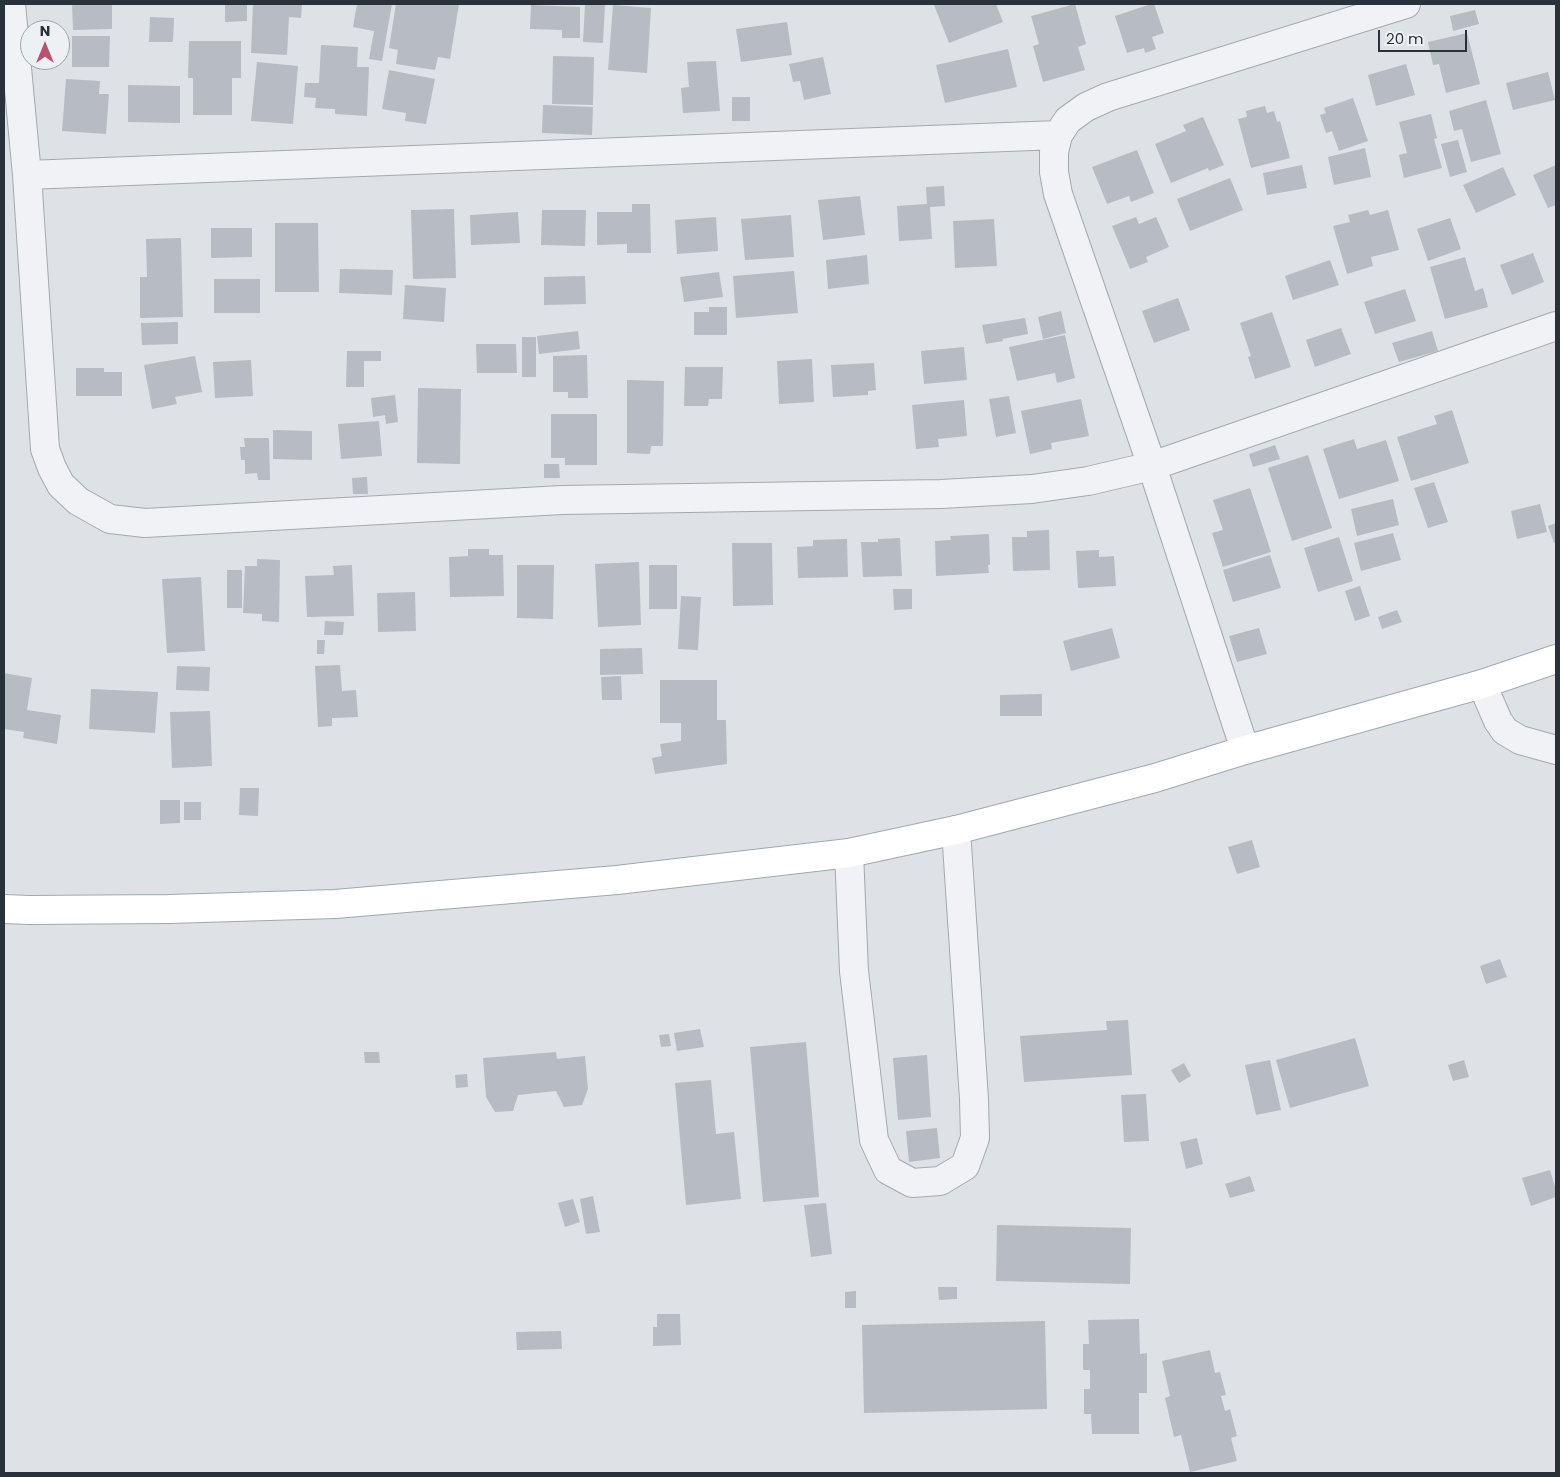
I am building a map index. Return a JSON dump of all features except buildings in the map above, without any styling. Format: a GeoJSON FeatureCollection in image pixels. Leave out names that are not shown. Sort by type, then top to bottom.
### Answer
{"type":"FeatureCollection","features":[{"type":"Feature","properties":{"kind":"main road"},"geometry":{"type":"LineString","coordinates":[[4,908],[28,910],[169,909],[335,904],[617,880],[849,852],[956,830],[1155,778],[1245,750],[1482,684],[1556,659]]}},
{"type":"Feature","properties":{"kind":"street"},"geometry":{"type":"LineString","coordinates":[[12,4],[27,175],[45,449],[61,485],[78,501],[110,519],[145,523],[562,500],[941,494],[1032,489],[1088,481],[1152,466],[1556,326]]}},
{"type":"Feature","properties":{"kind":"street"},"geometry":{"type":"LineString","coordinates":[[1245,750],[1152,466],[1058,194],[1054,172],[1054,152],[1058,135],[1068,120],[1086,107],[1108,97],[1406,4]]}},
{"type":"Feature","properties":{"kind":"street"},"geometry":{"type":"LineString","coordinates":[[27,175],[1058,135]]}},
{"type":"Feature","properties":{"kind":"street"},"geometry":{"type":"LineString","coordinates":[[1482,684],[1498,721],[1505,731],[1520,740],[1556,750]]}},
{"type":"Feature","properties":{"kind":"street"},"geometry":{"type":"LineString","coordinates":[[849,852],[854,970],[874,1140],[888,1170],[912,1183],[940,1181],[965,1166],[975,1138],[956,830]]}}]}
